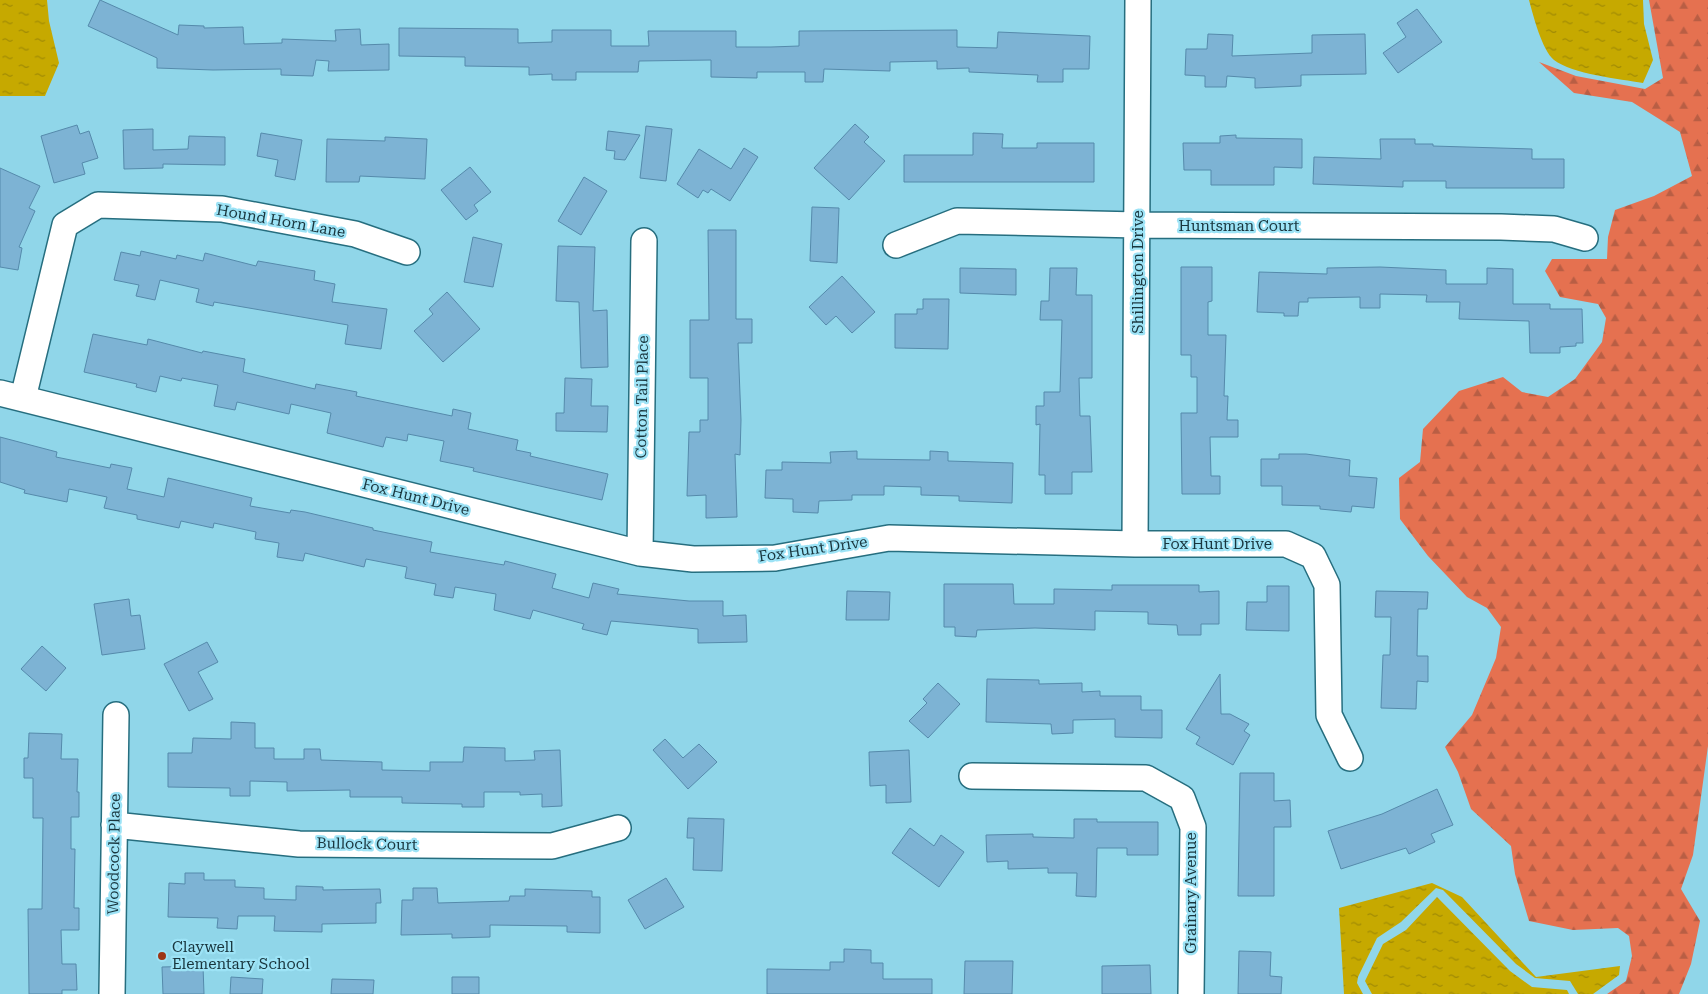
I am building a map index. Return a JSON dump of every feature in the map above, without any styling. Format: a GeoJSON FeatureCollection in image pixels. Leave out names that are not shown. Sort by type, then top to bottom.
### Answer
{"type":"FeatureCollection","features":[{"type":"Feature","properties":{"kind":"street","name":"Shillington Drive"},"geometry":{"type":"LineString","coordinates":[[1135,544],[1138,0]]}},
{"type":"Feature","properties":{"kind":"street","name":"Hound Horn Lane"},"geometry":{"type":"LineString","coordinates":[[11,395],[65,225],[98,205],[222,209],[355,234],[407,252]]}},
{"type":"Feature","properties":{"kind":"street","name":"Huntsman Court"},"geometry":{"type":"LineString","coordinates":[[896,245],[958,220],[1138,225],[1501,227],[1554,229],[1585,238]]}},
{"type":"Feature","properties":{"kind":"street","name":"Cotton Tail Place"},"geometry":{"type":"LineString","coordinates":[[640,553],[644,241]]}},
{"type":"Feature","properties":{"kind":"street","name":"Fox Hunt Drive"},"geometry":{"type":"LineString","coordinates":[[11,395],[640,553],[693,559],[775,558],[889,538],[1135,544],[1286,544],[1314,556],[1327,585],[1329,715],[1350,758]]}},
{"type":"Feature","properties":{"kind":"street","name":"Woodcock Place"},"geometry":{"type":"LineString","coordinates":[[112,994],[116,715]]}},
{"type":"Feature","properties":{"kind":"street","name":"Grainary Avenue"},"geometry":{"type":"LineString","coordinates":[[972,776],[1146,778],[1182,798],[1192,827],[1191,994]]}},
{"type":"Feature","properties":{"kind":"street","name":"Bullock Court"},"geometry":{"type":"LineString","coordinates":[[114,825],[299,844],[552,846],[618,828]]}},
{"type":"Feature","properties":{"kind":"green space"},"geometry":{"type":"Polygon","coordinates":[[[1649,0],[1708,0],[1708,746],[1693,855],[1681,889],[1700,921],[1691,964],[1679,994],[1607,994],[1626,981],[1632,956],[1629,936],[1618,928],[1573,930],[1529,921],[1515,874],[1511,846],[1471,809],[1458,772],[1445,747],[1472,715],[1496,658],[1501,627],[1487,608],[1467,597],[1428,556],[1400,519],[1399,478],[1420,462],[1423,429],[1459,391],[1503,377],[1522,392],[1548,397],[1575,379],[1602,342],[1606,318],[1598,304],[1560,297],[1545,271],[1552,259],[1607,259],[1608,237],[1615,210],[1654,196],[1692,176],[1680,132],[1632,102],[1574,93],[1539,62],[1576,76],[1645,89],[1663,78],[1649,0]]]}},
{"type":"Feature","properties":{"kind":"water"},"geometry":{"type":"Polygon","coordinates":[[[0,0],[47,0],[49,21],[59,63],[45,96],[0,96],[0,0]]]}},
{"type":"Feature","properties":{"kind":"water"},"geometry":{"type":"Polygon","coordinates":[[[1529,0],[1643,0],[1644,24],[1653,60],[1643,83],[1609,78],[1572,69],[1554,60],[1542,41],[1529,0]]]}},
{"type":"Feature","properties":{"kind":"water"},"geometry":{"type":"Polygon","coordinates":[[[1432,883],[1462,897],[1536,977],[1620,966],[1619,975],[1593,994],[1578,994],[1570,981],[1535,978],[1516,964],[1443,890],[1436,888],[1401,922],[1377,938],[1358,977],[1357,983],[1363,994],[1344,994],[1339,908],[1432,883]]]}},
{"type":"Feature","properties":{"kind":"water"},"geometry":{"type":"Polygon","coordinates":[[[1437,897],[1510,971],[1532,987],[1567,990],[1569,994],[1372,994],[1365,981],[1383,944],[1406,930],[1437,897]]]}},
{"type":"Feature","properties":{"kind":"building"},"geometry":{"type":"Polygon","coordinates":[[[100,0],[178,35],[179,25],[204,26],[204,28],[243,27],[244,44],[282,43],[282,39],[336,41],[335,30],[360,29],[361,45],[389,44],[389,70],[328,71],[329,61],[316,60],[313,76],[281,75],[281,69],[213,70],[157,68],[157,58],[88,26],[100,0]]]}},
{"type":"Feature","properties":{"kind":"building"},"geometry":{"type":"Polygon","coordinates":[[[1417,9],[1442,42],[1398,73],[1383,53],[1406,37],[1397,23],[1417,9]]]}},
{"type":"Feature","properties":{"kind":"building"},"geometry":{"type":"Polygon","coordinates":[[[399,28],[518,29],[518,43],[552,42],[552,30],[611,30],[611,46],[649,46],[648,31],[736,31],[736,47],[799,46],[799,31],[957,30],[957,47],[997,48],[998,32],[1090,36],[1089,69],[1063,69],[1063,82],[1037,82],[1038,75],[969,72],[969,68],[937,69],[937,61],[890,62],[890,71],[824,69],[823,82],[805,82],[805,72],[757,72],[757,78],[711,77],[711,60],[639,61],[638,72],[576,72],[576,80],[552,80],[552,74],[529,75],[529,67],[465,66],[465,57],[399,56],[399,28]]]}},
{"type":"Feature","properties":{"kind":"building"},"geometry":{"type":"Polygon","coordinates":[[[1208,34],[1233,35],[1232,56],[1312,53],[1312,35],[1365,34],[1366,74],[1301,75],[1301,86],[1255,88],[1255,78],[1227,76],[1226,87],[1205,87],[1205,76],[1185,75],[1186,49],[1207,49],[1208,34]]]}},
{"type":"Feature","properties":{"kind":"building"},"geometry":{"type":"Polygon","coordinates":[[[855,124],[869,137],[864,142],[885,161],[849,200],[814,168],[855,124]]]}},
{"type":"Feature","properties":{"kind":"building"},"geometry":{"type":"Polygon","coordinates":[[[77,125],[80,134],[89,131],[98,158],[82,163],[85,174],[54,183],[41,136],[77,125]]]}},
{"type":"Feature","properties":{"kind":"building"},"geometry":{"type":"Polygon","coordinates":[[[646,126],[672,129],[666,181],[640,178],[646,126]]]}},
{"type":"Feature","properties":{"kind":"building"},"geometry":{"type":"Polygon","coordinates":[[[153,129],[153,150],[188,149],[189,136],[225,137],[225,165],[163,164],[163,168],[124,169],[123,130],[153,129]]]}},
{"type":"Feature","properties":{"kind":"building"},"geometry":{"type":"Polygon","coordinates":[[[608,131],[640,135],[625,160],[614,159],[615,151],[606,150],[608,131]]]}},
{"type":"Feature","properties":{"kind":"building"},"geometry":{"type":"Polygon","coordinates":[[[261,133],[302,140],[295,180],[275,176],[278,160],[257,156],[261,133]]]}},
{"type":"Feature","properties":{"kind":"building"},"geometry":{"type":"Polygon","coordinates":[[[973,133],[1003,134],[1002,148],[1037,148],[1037,143],[1094,143],[1094,182],[904,182],[904,155],[973,155],[973,133]]]}},
{"type":"Feature","properties":{"kind":"building"},"geometry":{"type":"Polygon","coordinates":[[[1236,135],[1236,138],[1302,139],[1302,168],[1274,167],[1274,185],[1211,185],[1211,170],[1184,170],[1183,143],[1220,143],[1220,136],[1236,135]]]}},
{"type":"Feature","properties":{"kind":"building"},"geometry":{"type":"Polygon","coordinates":[[[385,137],[427,139],[425,179],[360,176],[359,182],[326,182],[327,139],[385,141],[385,137]]]}},
{"type":"Feature","properties":{"kind":"building"},"geometry":{"type":"Polygon","coordinates":[[[1380,139],[1415,139],[1415,144],[1433,144],[1433,146],[1532,149],[1532,159],[1564,159],[1564,188],[1446,188],[1446,181],[1403,181],[1403,187],[1313,184],[1314,157],[1381,159],[1380,139]]]}},
{"type":"Feature","properties":{"kind":"building"},"geometry":{"type":"Polygon","coordinates":[[[744,148],[758,157],[730,201],[711,189],[708,193],[703,190],[698,198],[677,184],[699,149],[731,169],[744,148]]]}},
{"type":"Feature","properties":{"kind":"building"},"geometry":{"type":"Polygon","coordinates":[[[470,167],[491,192],[474,205],[478,211],[466,220],[441,190],[470,167]]]}},
{"type":"Feature","properties":{"kind":"building"},"geometry":{"type":"Polygon","coordinates":[[[0,168],[40,186],[29,208],[35,211],[19,247],[22,248],[18,270],[0,267],[0,168]]]}},
{"type":"Feature","properties":{"kind":"building"},"geometry":{"type":"Polygon","coordinates":[[[584,177],[607,191],[581,235],[558,221],[584,177]]]}},
{"type":"Feature","properties":{"kind":"building"},"geometry":{"type":"Polygon","coordinates":[[[812,207],[839,208],[837,263],[810,261],[812,207]]]}},
{"type":"Feature","properties":{"kind":"building"},"geometry":{"type":"Polygon","coordinates":[[[708,230],[736,230],[736,319],[752,319],[752,343],[738,343],[741,420],[740,455],[735,454],[737,517],[706,518],[706,495],[687,496],[689,432],[700,432],[700,420],[708,420],[708,378],[690,378],[690,320],[709,320],[708,230]]]}},
{"type":"Feature","properties":{"kind":"building"},"geometry":{"type":"Polygon","coordinates":[[[473,237],[502,244],[493,287],[464,282],[473,237]]]}},
{"type":"Feature","properties":{"kind":"building"},"geometry":{"type":"Polygon","coordinates":[[[558,246],[595,247],[593,311],[607,310],[608,367],[581,368],[579,302],[556,301],[558,246]]]}},
{"type":"Feature","properties":{"kind":"building"},"geometry":{"type":"Polygon","coordinates":[[[141,251],[176,259],[177,255],[203,261],[205,253],[256,266],[258,261],[315,271],[314,280],[335,284],[332,302],[387,309],[381,349],[345,344],[348,325],[214,302],[213,306],[196,302],[199,289],[160,280],[155,300],[136,296],[139,285],[114,280],[121,252],[140,256],[141,251]]]}},
{"type":"Feature","properties":{"kind":"building"},"geometry":{"type":"Polygon","coordinates":[[[1181,267],[1212,267],[1212,301],[1208,302],[1208,335],[1226,335],[1224,396],[1228,396],[1227,420],[1238,420],[1238,437],[1210,437],[1211,476],[1220,476],[1220,494],[1182,494],[1181,413],[1197,413],[1197,377],[1191,377],[1191,355],[1181,355],[1181,267]]]}},
{"type":"Feature","properties":{"kind":"building"},"geometry":{"type":"Polygon","coordinates":[[[1380,267],[1446,270],[1446,284],[1487,284],[1487,268],[1513,269],[1513,304],[1550,304],[1550,309],[1582,309],[1583,343],[1576,343],[1576,346],[1560,347],[1560,353],[1530,353],[1529,321],[1459,319],[1460,302],[1426,302],[1427,295],[1380,294],[1380,308],[1360,308],[1360,297],[1308,298],[1308,302],[1299,302],[1298,316],[1284,316],[1284,313],[1257,312],[1259,272],[1327,274],[1327,268],[1380,267]]]}},
{"type":"Feature","properties":{"kind":"building"},"geometry":{"type":"Polygon","coordinates":[[[960,268],[1016,269],[1016,295],[960,293],[960,268]]]}},
{"type":"Feature","properties":{"kind":"building"},"geometry":{"type":"Polygon","coordinates":[[[1050,268],[1077,268],[1076,295],[1092,295],[1092,378],[1079,378],[1080,416],[1090,416],[1092,472],[1072,472],[1072,494],[1045,494],[1045,475],[1039,475],[1040,424],[1036,425],[1036,406],[1044,406],[1044,392],[1060,392],[1062,320],[1040,320],[1041,301],[1049,301],[1050,268]]]}},
{"type":"Feature","properties":{"kind":"building"},"geometry":{"type":"Polygon","coordinates":[[[842,276],[875,312],[852,333],[836,316],[826,325],[809,307],[842,276]]]}},
{"type":"Feature","properties":{"kind":"building"},"geometry":{"type":"Polygon","coordinates":[[[447,292],[480,329],[443,362],[414,331],[433,314],[429,309],[447,292]]]}},
{"type":"Feature","properties":{"kind":"building"},"geometry":{"type":"Polygon","coordinates":[[[923,299],[949,299],[948,349],[895,348],[895,314],[917,314],[917,309],[923,309],[923,299]]]}},
{"type":"Feature","properties":{"kind":"building"},"geometry":{"type":"Polygon","coordinates":[[[93,334],[147,345],[148,339],[202,353],[203,351],[245,359],[243,372],[315,389],[316,384],[357,392],[356,396],[452,416],[453,409],[471,413],[468,429],[518,440],[516,450],[531,453],[530,456],[608,474],[602,500],[473,471],[474,468],[440,461],[444,441],[408,434],[407,441],[386,437],[383,447],[327,433],[331,413],[291,404],[289,414],[237,402],[235,410],[214,406],[218,385],[182,378],[181,381],[160,376],[156,392],[136,387],[137,384],[84,372],[93,334]]]}},
{"type":"Feature","properties":{"kind":"building"},"geometry":{"type":"Polygon","coordinates":[[[565,378],[592,379],[591,406],[608,406],[607,432],[556,431],[556,413],[564,413],[565,378]]]}},
{"type":"Feature","properties":{"kind":"building"},"geometry":{"type":"Polygon","coordinates":[[[0,437],[57,452],[56,457],[110,468],[111,464],[132,468],[127,489],[164,497],[168,478],[252,498],[250,506],[290,513],[291,510],[305,512],[373,528],[373,530],[432,542],[430,552],[504,565],[505,561],[556,574],[552,588],[589,598],[593,583],[619,589],[617,594],[689,601],[723,601],[723,616],[746,615],[747,642],[698,643],[698,629],[611,621],[607,635],[582,629],[584,624],[533,610],[530,619],[494,610],[496,594],[455,587],[453,598],[434,595],[436,584],[405,578],[407,567],[366,559],[364,567],[305,553],[303,561],[277,557],[279,543],[255,539],[256,532],[214,523],[213,528],[181,521],[179,528],[137,519],[137,515],[104,508],[107,497],[69,489],[67,502],[24,493],[25,490],[0,482],[0,437]]]}},
{"type":"Feature","properties":{"kind":"building"},"geometry":{"type":"Polygon","coordinates":[[[857,451],[857,459],[930,460],[930,451],[948,452],[948,461],[1013,463],[1012,503],[959,501],[959,496],[921,495],[921,487],[884,486],[884,495],[852,495],[852,500],[819,501],[818,513],[793,512],[793,499],[765,498],[766,470],[782,470],[782,462],[831,463],[830,452],[857,451]]]}},
{"type":"Feature","properties":{"kind":"building"},"geometry":{"type":"Polygon","coordinates":[[[1279,454],[1306,454],[1350,460],[1349,476],[1377,478],[1374,508],[1352,506],[1351,512],[1320,509],[1320,506],[1282,505],[1282,486],[1261,486],[1261,459],[1279,459],[1279,454]]]}},
{"type":"Feature","properties":{"kind":"building"},"geometry":{"type":"Polygon","coordinates":[[[944,584],[1013,584],[1014,604],[1054,604],[1054,589],[1112,590],[1112,585],[1199,585],[1199,592],[1219,591],[1219,624],[1201,624],[1201,635],[1178,635],[1177,625],[1148,624],[1148,612],[1095,611],[1095,630],[1035,628],[977,630],[976,637],[955,636],[955,627],[944,627],[944,584]]]}},
{"type":"Feature","properties":{"kind":"building"},"geometry":{"type":"Polygon","coordinates":[[[1267,586],[1289,586],[1289,631],[1246,630],[1247,602],[1267,602],[1267,586]]]}},
{"type":"Feature","properties":{"kind":"building"},"geometry":{"type":"Polygon","coordinates":[[[847,591],[890,592],[889,620],[846,620],[847,591]]]}},
{"type":"Feature","properties":{"kind":"building"},"geometry":{"type":"Polygon","coordinates":[[[1376,591],[1428,592],[1427,609],[1418,609],[1417,656],[1428,656],[1428,682],[1417,681],[1416,709],[1381,708],[1383,655],[1390,655],[1391,617],[1375,617],[1376,591]]]}},
{"type":"Feature","properties":{"kind":"building"},"geometry":{"type":"Polygon","coordinates":[[[129,599],[131,616],[140,615],[145,649],[102,655],[94,604],[129,599]]]}},
{"type":"Feature","properties":{"kind":"building"},"geometry":{"type":"Polygon","coordinates":[[[207,642],[218,662],[198,672],[213,699],[189,711],[164,664],[207,642]]]}},
{"type":"Feature","properties":{"kind":"building"},"geometry":{"type":"Polygon","coordinates":[[[42,646],[66,668],[46,691],[21,669],[42,646]]]}},
{"type":"Feature","properties":{"kind":"building"},"geometry":{"type":"Polygon","coordinates":[[[1220,674],[1221,714],[1230,714],[1249,724],[1244,731],[1250,735],[1233,765],[1196,744],[1200,737],[1186,729],[1220,674]]]}},
{"type":"Feature","properties":{"kind":"building"},"geometry":{"type":"Polygon","coordinates":[[[987,679],[1039,680],[1039,684],[1082,683],[1082,692],[1100,691],[1100,696],[1141,696],[1141,710],[1162,710],[1162,738],[1115,737],[1115,719],[1073,720],[1073,733],[1052,734],[1051,724],[986,722],[987,679]]]}},
{"type":"Feature","properties":{"kind":"building"},"geometry":{"type":"Polygon","coordinates":[[[938,683],[960,704],[928,738],[909,721],[927,703],[923,699],[938,683]]]}},
{"type":"Feature","properties":{"kind":"building"},"geometry":{"type":"Polygon","coordinates":[[[231,722],[255,723],[255,748],[274,748],[274,759],[304,759],[304,749],[320,749],[321,760],[382,762],[382,770],[430,771],[430,762],[463,762],[464,747],[505,748],[505,761],[535,760],[534,751],[560,750],[562,806],[542,807],[542,794],[520,795],[520,792],[484,792],[484,807],[462,807],[462,804],[402,803],[402,797],[350,797],[350,790],[287,791],[287,782],[250,781],[250,796],[230,796],[230,788],[168,787],[168,753],[192,753],[193,738],[231,739],[231,722]]]}},
{"type":"Feature","properties":{"kind":"building"},"geometry":{"type":"Polygon","coordinates":[[[29,733],[62,734],[61,759],[78,759],[77,792],[79,792],[79,817],[71,817],[71,849],[75,849],[74,908],[79,908],[79,930],[61,930],[62,964],[76,964],[77,990],[62,990],[62,994],[29,994],[28,909],[42,909],[43,818],[33,818],[33,778],[24,778],[24,758],[28,758],[29,733]]]}},
{"type":"Feature","properties":{"kind":"building"},"geometry":{"type":"Polygon","coordinates":[[[665,739],[683,758],[699,744],[717,762],[688,789],[653,750],[665,739]]]}},
{"type":"Feature","properties":{"kind":"building"},"geometry":{"type":"Polygon","coordinates":[[[909,750],[911,802],[886,803],[886,785],[870,786],[869,752],[909,750]]]}},
{"type":"Feature","properties":{"kind":"building"},"geometry":{"type":"Polygon","coordinates":[[[1240,773],[1274,773],[1274,801],[1290,800],[1291,827],[1274,827],[1274,896],[1238,896],[1240,773]]]}},
{"type":"Feature","properties":{"kind":"building"},"geometry":{"type":"Polygon","coordinates":[[[1437,789],[1453,825],[1431,834],[1435,842],[1409,854],[1406,848],[1341,869],[1328,831],[1382,814],[1437,789]]]}},
{"type":"Feature","properties":{"kind":"building"},"geometry":{"type":"Polygon","coordinates":[[[688,818],[724,819],[722,871],[693,870],[694,838],[687,838],[688,818]]]}},
{"type":"Feature","properties":{"kind":"building"},"geometry":{"type":"Polygon","coordinates":[[[1074,819],[1097,819],[1097,822],[1158,822],[1158,855],[1127,855],[1127,848],[1097,848],[1096,897],[1076,896],[1077,873],[1048,873],[1048,868],[1008,869],[1008,861],[987,862],[986,835],[1033,834],[1033,837],[1074,838],[1074,819]]]}},
{"type":"Feature","properties":{"kind":"building"},"geometry":{"type":"Polygon","coordinates":[[[910,828],[934,846],[941,835],[964,852],[939,887],[892,853],[910,828]]]}},
{"type":"Feature","properties":{"kind":"building"},"geometry":{"type":"Polygon","coordinates":[[[185,873],[204,873],[204,880],[235,880],[235,887],[264,888],[264,899],[296,900],[296,886],[323,887],[323,890],[380,889],[381,903],[376,903],[376,923],[322,924],[322,932],[274,931],[275,916],[238,916],[237,929],[217,928],[218,918],[168,917],[169,883],[185,884],[185,873]]]}},
{"type":"Feature","properties":{"kind":"building"},"geometry":{"type":"Polygon","coordinates":[[[666,878],[684,907],[645,929],[628,900],[666,878]]]}},
{"type":"Feature","properties":{"kind":"building"},"geometry":{"type":"Polygon","coordinates":[[[413,888],[437,888],[438,903],[509,901],[510,896],[525,896],[525,889],[592,891],[592,897],[600,897],[600,933],[567,932],[567,926],[490,925],[490,937],[452,938],[452,934],[401,935],[402,900],[413,900],[413,888]]]}},
{"type":"Feature","properties":{"kind":"building"},"geometry":{"type":"Polygon","coordinates":[[[844,949],[871,950],[871,963],[883,963],[883,979],[932,979],[932,994],[767,994],[767,969],[830,970],[830,962],[844,962],[844,949]]]}},
{"type":"Feature","properties":{"kind":"building"},"geometry":{"type":"Polygon","coordinates":[[[1239,951],[1271,952],[1270,976],[1282,977],[1281,994],[1238,994],[1239,951]]]}},
{"type":"Feature","properties":{"kind":"building"},"geometry":{"type":"Polygon","coordinates":[[[965,961],[1013,961],[1012,994],[964,994],[965,961]]]}},
{"type":"Feature","properties":{"kind":"building"},"geometry":{"type":"Polygon","coordinates":[[[1150,965],[1151,994],[1102,994],[1102,966],[1150,965]]]}},
{"type":"Feature","properties":{"kind":"building"},"geometry":{"type":"Polygon","coordinates":[[[203,966],[204,994],[163,994],[162,967],[203,966]]]}},
{"type":"Feature","properties":{"kind":"building"},"geometry":{"type":"Polygon","coordinates":[[[231,977],[263,979],[262,994],[230,994],[231,977]]]}},
{"type":"Feature","properties":{"kind":"building"},"geometry":{"type":"Polygon","coordinates":[[[452,977],[479,977],[479,994],[452,994],[452,977]]]}},
{"type":"Feature","properties":{"kind":"building"},"geometry":{"type":"Polygon","coordinates":[[[332,979],[374,980],[373,994],[331,994],[332,979]]]}},
{"type":"Feature","properties":{"kind":"place","name":"Claywell Elementary School"},"geometry":{"type":"Point","coordinates":[162,956]}}]}
